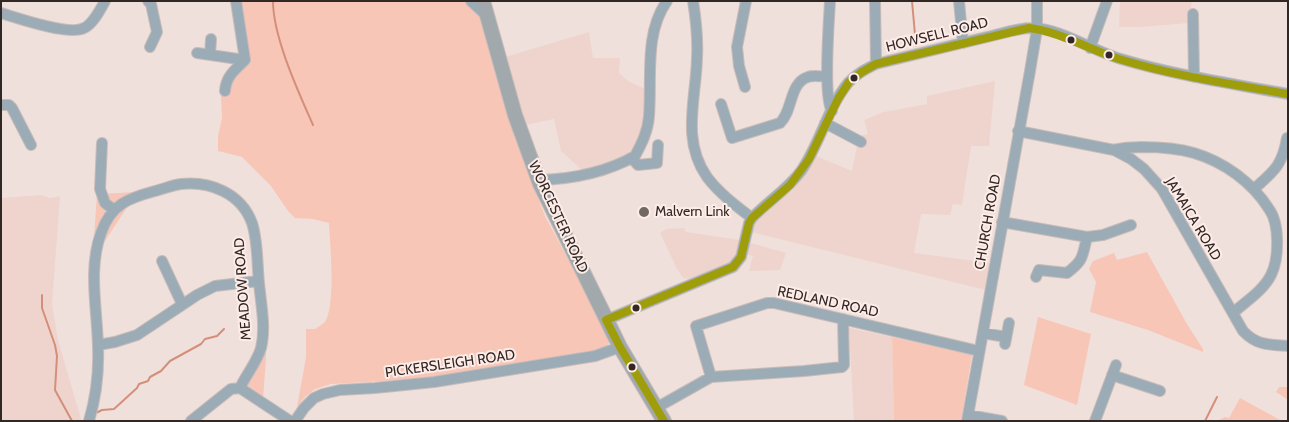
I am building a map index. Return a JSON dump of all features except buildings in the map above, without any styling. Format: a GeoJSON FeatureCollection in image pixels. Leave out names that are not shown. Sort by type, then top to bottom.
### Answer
{"type":"FeatureCollection","features":[{"type":"Feature","properties":{"kind":"highway","name":"WORCESTER ROAD"},"geometry":{"type":"LineString","coordinates":[[485,8],[515,115],[541,185],[620,347],[664,421]]}},
{"type":"Feature","properties":{"kind":"street"},"geometry":{"type":"LineString","coordinates":[[1,13],[35,24],[76,31],[85,28],[98,13],[105,1]]}},
{"type":"Feature","properties":{"kind":"street"},"geometry":{"type":"LineString","coordinates":[[148,1],[151,4],[157,32],[150,47]]}},
{"type":"Feature","properties":{"kind":"street"},"geometry":{"type":"LineString","coordinates":[[236,1],[245,60]]}},
{"type":"Feature","properties":{"kind":"street"},"geometry":{"type":"LineString","coordinates":[[471,1],[485,8]]}},
{"type":"Feature","properties":{"kind":"street"},"geometry":{"type":"LineString","coordinates":[[541,185],[595,173],[635,156],[644,140],[649,118],[650,57],[654,32],[661,10],[667,1]]}},
{"type":"Feature","properties":{"kind":"street"},"geometry":{"type":"LineString","coordinates":[[606,320],[725,271],[733,267],[741,257],[750,222],[707,176],[696,156],[691,117],[697,59],[693,1]]}},
{"type":"Feature","properties":{"kind":"street"},"geometry":{"type":"LineString","coordinates":[[745,87],[739,66],[737,47],[746,1]]}},
{"type":"Feature","properties":{"kind":"street"},"geometry":{"type":"LineString","coordinates":[[830,1],[828,106],[832,111]]}},
{"type":"Feature","properties":{"kind":"street"},"geometry":{"type":"LineString","coordinates":[[875,1],[876,64]]}},
{"type":"Feature","properties":{"kind":"street"},"geometry":{"type":"LineString","coordinates":[[959,1],[963,43]]}},
{"type":"Feature","properties":{"kind":"street","name":"CHURCH ROAD"},"geometry":{"type":"LineString","coordinates":[[967,418],[1037,29],[1037,1]]}},
{"type":"Feature","properties":{"kind":"street"},"geometry":{"type":"LineString","coordinates":[[1090,48],[1107,1]]}},
{"type":"Feature","properties":{"kind":"street"},"geometry":{"type":"LineString","coordinates":[[1193,14],[1194,77]]}},
{"type":"Feature","properties":{"kind":"street"},"geometry":{"type":"LineString","coordinates":[[1037,29],[1051,31],[1126,61],[1194,77],[1288,94]]}},
{"type":"Feature","properties":{"kind":"street","name":"HOWSELL ROAD"},"geometry":{"type":"LineString","coordinates":[[750,222],[790,186],[809,159],[825,124],[849,82],[862,72],[876,64],[1021,30],[1037,29]]}},
{"type":"Feature","properties":{"kind":"street"},"geometry":{"type":"LineString","coordinates":[[210,54],[211,39]]}},
{"type":"Feature","properties":{"kind":"street"},"geometry":{"type":"LineString","coordinates":[[197,52],[245,60]]}},
{"type":"Feature","properties":{"kind":"street"},"geometry":{"type":"LineString","coordinates":[[225,91],[226,82],[237,66],[245,60]]}},
{"type":"Feature","properties":{"kind":"street"},"geometry":{"type":"LineString","coordinates":[[722,104],[732,138],[780,123],[785,118],[799,83],[808,77],[828,76]]}},
{"type":"Feature","properties":{"kind":"street"},"geometry":{"type":"LineString","coordinates":[[1,105],[9,105],[12,108],[31,145]]}},
{"type":"Feature","properties":{"kind":"street"},"geometry":{"type":"LineString","coordinates":[[825,124],[861,142]]}},
{"type":"Feature","properties":{"kind":"street","name":"JAMAICA ROAD"},"geometry":{"type":"LineString","coordinates":[[1018,131],[1114,150],[1144,169],[1162,189],[1239,324],[1250,339],[1263,344],[1288,346]]}},
{"type":"Feature","properties":{"kind":"street"},"geometry":{"type":"LineString","coordinates":[[1254,189],[1278,167],[1283,157],[1287,138]]}},
{"type":"Feature","properties":{"kind":"street"},"geometry":{"type":"LineString","coordinates":[[102,143],[100,189],[105,203],[114,210]]}},
{"type":"Feature","properties":{"kind":"street"},"geometry":{"type":"LineString","coordinates":[[632,158],[638,165],[657,164],[658,145]]}},
{"type":"Feature","properties":{"kind":"street"},"geometry":{"type":"LineString","coordinates":[[1114,150],[1120,148],[1154,147],[1194,153],[1226,167],[1254,189],[1271,210],[1278,238],[1276,261],[1270,276],[1259,290],[1233,313]]}},
{"type":"Feature","properties":{"kind":"street","name":"MEADOW ROAD"},"geometry":{"type":"LineString","coordinates":[[89,421],[98,371],[94,290],[95,260],[102,232],[114,210],[133,197],[180,184],[202,184],[221,189],[238,202],[252,223],[263,330],[260,350],[240,388]]}},
{"type":"Feature","properties":{"kind":"street"},"geometry":{"type":"LineString","coordinates":[[1002,222],[1087,237],[1103,235],[1131,225]]}},
{"type":"Feature","properties":{"kind":"street"},"geometry":{"type":"LineString","coordinates":[[1036,277],[1039,270],[1067,273],[1081,261],[1087,237]]}},
{"type":"Feature","properties":{"kind":"street"},"geometry":{"type":"LineString","coordinates":[[162,261],[182,304]]}},
{"type":"Feature","properties":{"kind":"street"},"geometry":{"type":"LineString","coordinates":[[98,345],[137,335],[182,304],[215,286],[258,281]]}},
{"type":"Feature","properties":{"kind":"street","name":"REDLAND ROAD"},"geometry":{"type":"LineString","coordinates":[[711,377],[696,329],[698,324],[770,303],[979,351]]}},
{"type":"Feature","properties":{"kind":"street"},"geometry":{"type":"LineString","coordinates":[[656,408],[711,377],[842,367],[843,319]]}},
{"type":"Feature","properties":{"kind":"street"},"geometry":{"type":"LineString","coordinates":[[983,333],[1005,341],[1009,323]]}},
{"type":"Feature","properties":{"kind":"street","name":"PICKERSLEIGH ROAD"},"geometry":{"type":"LineString","coordinates":[[295,421],[314,398],[340,390],[452,379],[595,356],[620,347]]}},
{"type":"Feature","properties":{"kind":"street"},"geometry":{"type":"LineString","coordinates":[[1095,421],[1116,365]]}},
{"type":"Feature","properties":{"kind":"street"},"geometry":{"type":"LineString","coordinates":[[1112,375],[1160,391]]}},
{"type":"Feature","properties":{"kind":"street"},"geometry":{"type":"LineString","coordinates":[[191,421],[231,389],[240,388],[290,421]]}},
{"type":"Feature","properties":{"kind":"street"},"geometry":{"type":"LineString","coordinates":[[967,418],[1002,421]]}},
{"type":"Feature","properties":{"kind":"shaded area"},"geometry":{"type":"Polygon","coordinates":[[[233,1],[475,1],[504,103],[522,157],[545,216],[607,332],[609,343],[604,350],[446,375],[331,384],[315,389],[297,407],[306,357],[306,329],[315,329],[325,322],[328,314],[332,274],[329,223],[313,219],[295,218],[271,186],[242,157],[218,151],[218,136],[222,118],[221,97],[223,79],[241,53],[233,1]]]}},
{"type":"Feature","properties":{"kind":"shaded area"},"geometry":{"type":"Polygon","coordinates":[[[1120,1],[1192,1],[1189,23],[1119,27],[1120,1]]]}},
{"type":"Feature","properties":{"kind":"shaded area"},"geometry":{"type":"Polygon","coordinates":[[[589,32],[593,58],[620,58],[619,73],[628,81],[645,89],[644,119],[640,138],[633,153],[583,171],[561,151],[554,119],[525,125],[505,57],[589,32]]]}},
{"type":"Feature","properties":{"kind":"shaded area"},"geometry":{"type":"Polygon","coordinates":[[[995,81],[989,146],[971,146],[962,205],[953,204],[950,215],[921,214],[914,253],[990,263],[986,290],[751,232],[754,224],[788,193],[816,156],[852,171],[859,136],[868,134],[864,120],[884,112],[927,104],[927,96],[995,81]]]}},
{"type":"Feature","properties":{"kind":"shaded area"},"geometry":{"type":"Polygon","coordinates":[[[138,192],[117,204],[93,252],[97,194],[138,192]]]}},
{"type":"Feature","properties":{"kind":"shaded area"},"geometry":{"type":"Polygon","coordinates":[[[41,195],[50,198],[60,196],[52,304],[58,340],[81,419],[80,421],[1,421],[1,198],[41,195]]]}},
{"type":"Feature","properties":{"kind":"shaded area"},"geometry":{"type":"Polygon","coordinates":[[[130,203],[101,247],[101,241],[115,213],[130,203]]]}},
{"type":"Feature","properties":{"kind":"shaded area"},"geometry":{"type":"Polygon","coordinates":[[[684,228],[686,232],[740,240],[786,253],[780,270],[749,271],[753,256],[745,254],[727,264],[690,279],[683,278],[660,233],[666,229],[684,228]]]}},
{"type":"Feature","properties":{"kind":"shaded area"},"geometry":{"type":"Polygon","coordinates":[[[1147,252],[1203,352],[1148,330],[1090,312],[1096,282],[1089,269],[1093,261],[1114,253],[1117,260],[1147,252]]]}},
{"type":"Feature","properties":{"kind":"shaded area"},"geometry":{"type":"Polygon","coordinates":[[[1038,317],[1091,334],[1077,405],[1024,385],[1038,317]]]}},
{"type":"Feature","properties":{"kind":"shaded area"},"geometry":{"type":"Polygon","coordinates":[[[849,328],[892,337],[894,421],[854,421],[849,328]]]}},
{"type":"Feature","properties":{"kind":"shaded area"},"geometry":{"type":"Polygon","coordinates":[[[266,336],[263,399],[250,389],[247,384],[266,336]]]}},
{"type":"Feature","properties":{"kind":"shaded area"},"geometry":{"type":"Polygon","coordinates":[[[892,337],[972,355],[961,421],[894,421],[892,337]]]}},
{"type":"Feature","properties":{"kind":"shaded area"},"geometry":{"type":"Polygon","coordinates":[[[1279,387],[1288,387],[1288,400],[1276,392],[1279,387]]]}},
{"type":"Feature","properties":{"kind":"shaded area"},"geometry":{"type":"Polygon","coordinates":[[[1240,398],[1282,421],[1217,421],[1225,417],[1229,418],[1240,398]]]}},
{"type":"Feature","properties":{"kind":"waterway"},"geometry":{"type":"LineString","coordinates":[[273,1],[277,31],[282,47],[313,125]]}},
{"type":"Feature","properties":{"kind":"waterway"},"geometry":{"type":"LineString","coordinates":[[912,1],[916,46]]}},
{"type":"Feature","properties":{"kind":"waterway"},"geometry":{"type":"LineString","coordinates":[[42,295],[42,308],[57,356],[55,390],[72,421]]}},
{"type":"Feature","properties":{"kind":"waterway"},"geometry":{"type":"LineString","coordinates":[[96,413],[102,410],[114,409],[139,384],[148,381],[150,377],[161,371],[170,361],[201,344],[205,339],[217,336],[224,329]]}},
{"type":"Feature","properties":{"kind":"waterway"},"geometry":{"type":"LineString","coordinates":[[1205,421],[1217,397]]}},
{"type":"Feature","properties":{"kind":"transit line"},"geometry":{"type":"LineString","coordinates":[[664,421],[606,320],[733,267],[741,257],[749,223],[752,218],[790,185],[809,159],[838,99],[849,82],[876,64],[1029,28],[1052,33],[1108,55],[1140,65],[1203,79],[1288,94]]}},
{"type":"Feature","properties":{"kind":"place","name":"Malvern Link"},"geometry":{"type":"Point","coordinates":[644,212]}}]}
